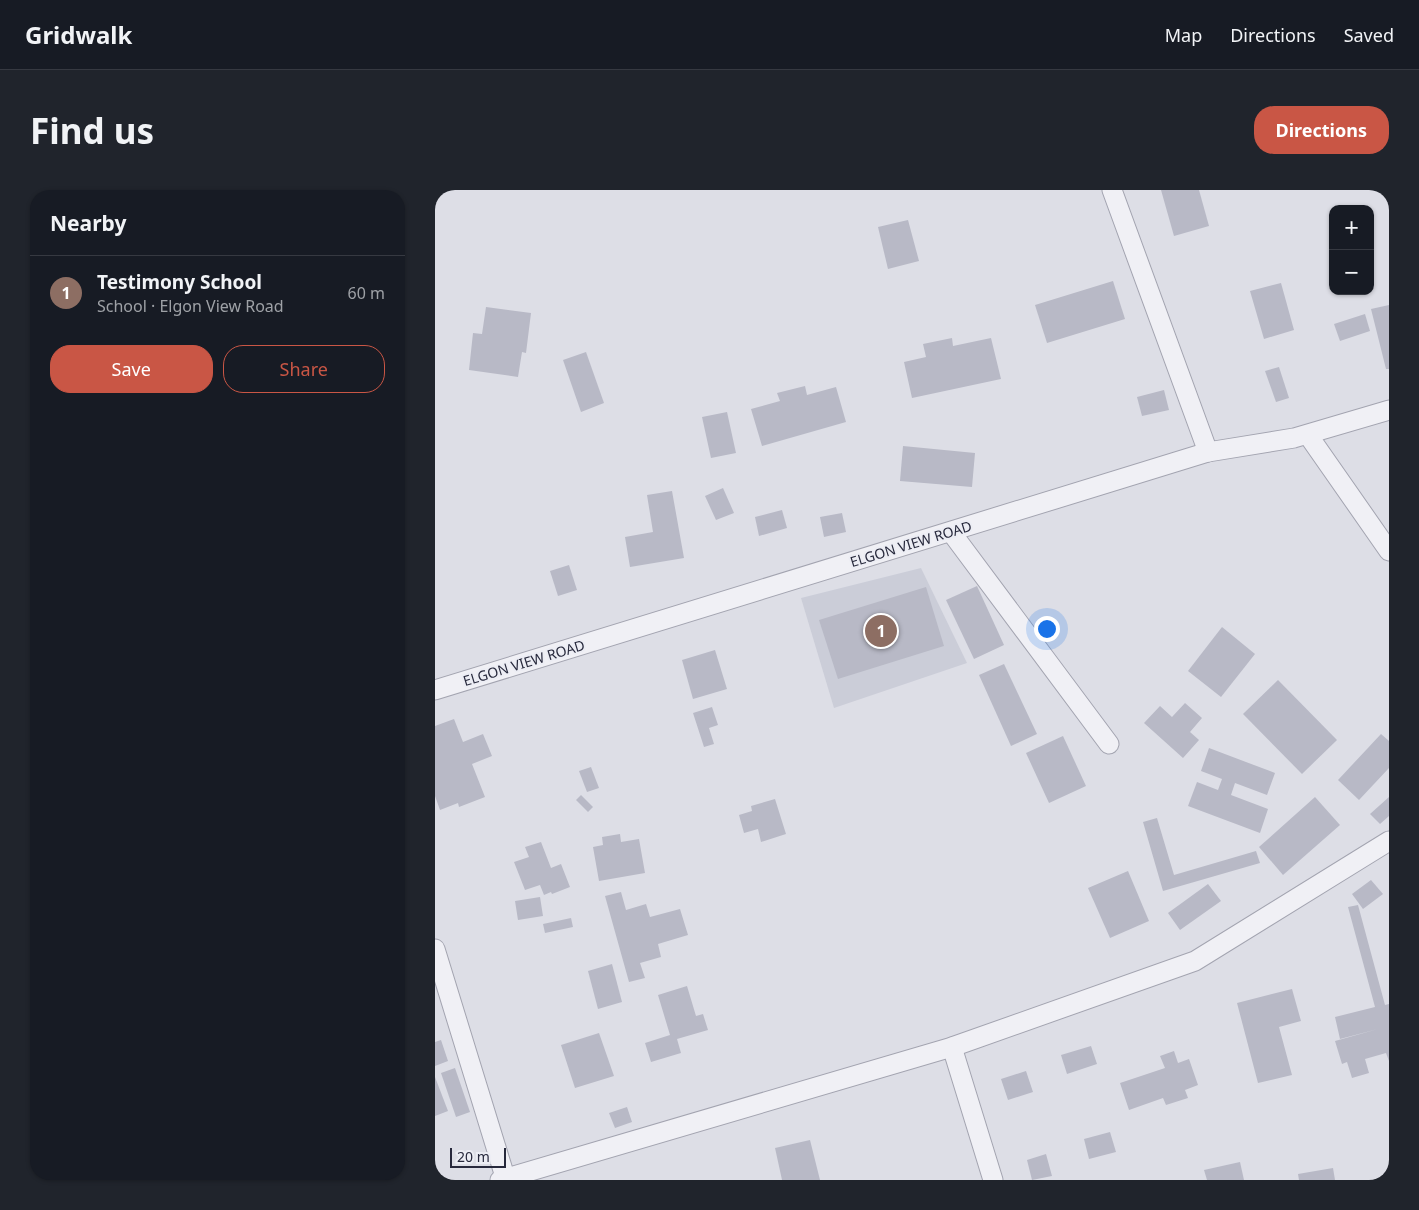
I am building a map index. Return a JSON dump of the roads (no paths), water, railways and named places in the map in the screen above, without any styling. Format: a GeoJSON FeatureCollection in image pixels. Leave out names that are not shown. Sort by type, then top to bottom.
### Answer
{"type":"FeatureCollection","features":[{"type":"Feature","properties":{"kind":"street"},"geometry":{"type":"LineString","coordinates":[[1112,190],[1208,452]]}},
{"type":"Feature","properties":{"kind":"street","name":"ELGON VIEW ROAD"},"geometry":{"type":"LineString","coordinates":[[435,690],[1208,452],[1308,435],[1389,410]]}},
{"type":"Feature","properties":{"kind":"street"},"geometry":{"type":"LineString","coordinates":[[1308,435],[1389,551]]}},
{"type":"Feature","properties":{"kind":"street"},"geometry":{"type":"LineString","coordinates":[[951,532],[1109,744]]}},
{"type":"Feature","properties":{"kind":"street"},"geometry":{"type":"LineString","coordinates":[[435,949],[504,1179],[952,1047],[1195,961],[1389,841]]}},
{"type":"Feature","properties":{"kind":"street"},"geometry":{"type":"LineString","coordinates":[[952,1047],[993,1180]]}},
{"type":"Feature","properties":{"kind":"place","name":"Testimony School"},"geometry":{"type":"Point","coordinates":[881,631]}}]}
